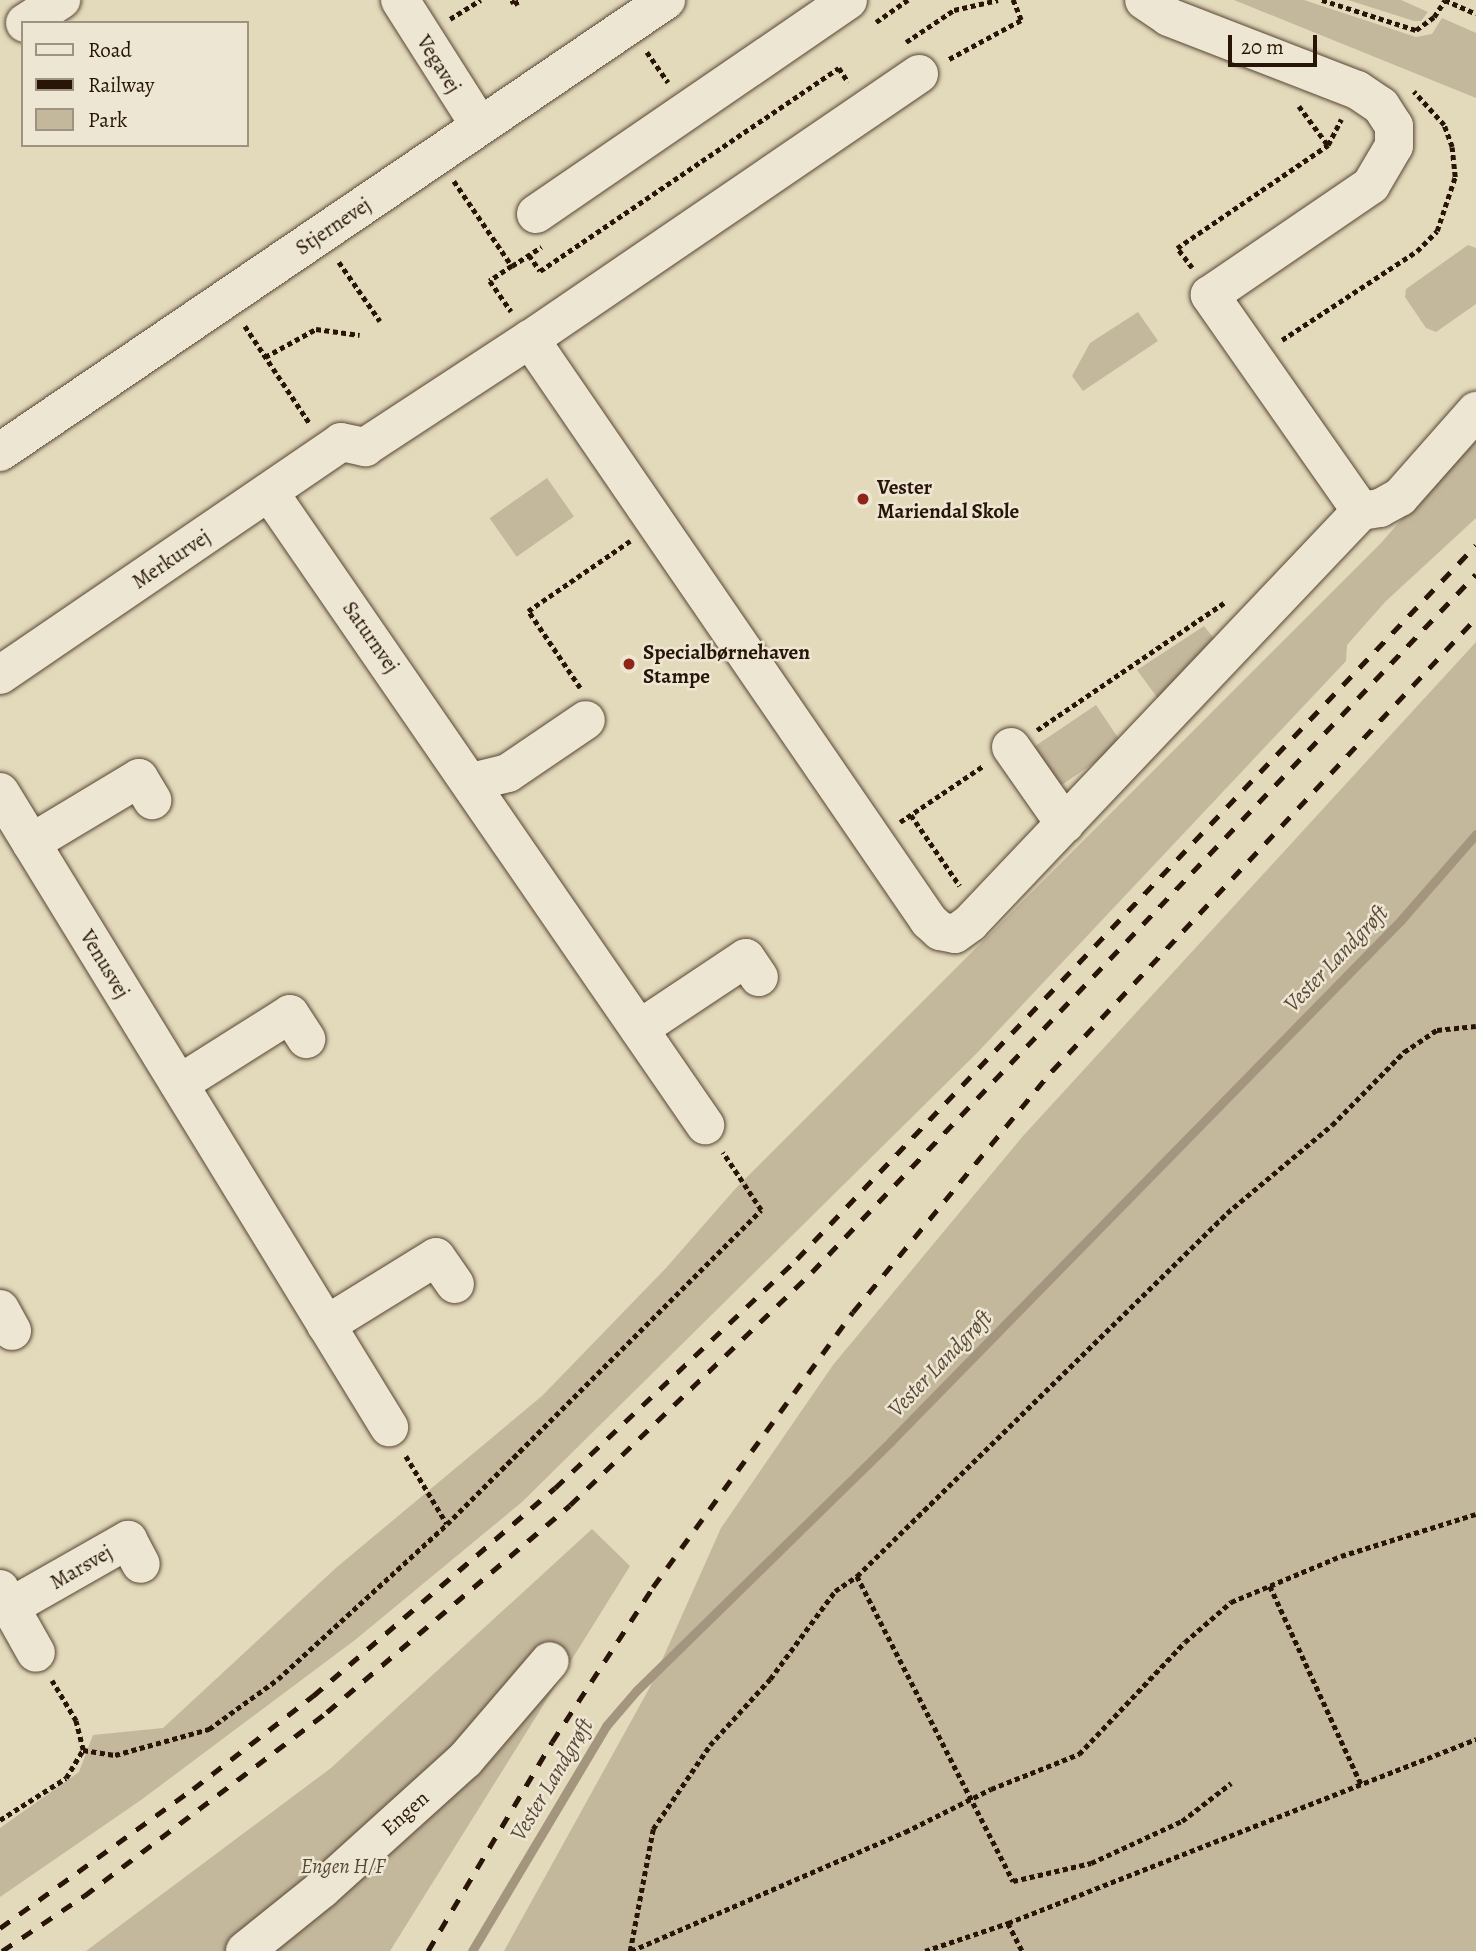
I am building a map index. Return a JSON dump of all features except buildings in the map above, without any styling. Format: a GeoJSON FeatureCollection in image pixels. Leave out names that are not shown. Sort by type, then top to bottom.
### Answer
{"type":"FeatureCollection","features":[{"type":"Feature","properties":{"kind":"street"},"geometry":{"type":"LineString","coordinates":[[29,21],[61,0]]}},
{"type":"Feature","properties":{"kind":"street","name":"Vegavej"},"geometry":{"type":"LineString","coordinates":[[400,0],[480,126]]}},
{"type":"Feature","properties":{"kind":"street","name":"Stjernevej"},"geometry":{"type":"LineString","coordinates":[[0,452],[666,0]]}},
{"type":"Feature","properties":{"kind":"street"},"geometry":{"type":"LineString","coordinates":[[536,214],[848,0]]}},
{"type":"Feature","properties":{"kind":"street"},"geometry":{"type":"LineString","coordinates":[[1144,0],[1169,17],[1357,90],[1381,106],[1394,126],[1395,146],[1371,185],[1210,295],[1361,511]]}},
{"type":"Feature","properties":{"kind":"street"},"geometry":{"type":"LineString","coordinates":[[0,39],[21,26]]}},
{"type":"Feature","properties":{"kind":"street"},"geometry":{"type":"LineString","coordinates":[[334,447],[365,447],[520,324],[919,74]]}},
{"type":"Feature","properties":{"kind":"street"},"geometry":{"type":"LineString","coordinates":[[520,324],[929,920],[940,931],[955,934],[979,914],[1361,511],[1380,508],[1400,497],[1476,411]]}},
{"type":"Feature","properties":{"kind":"street","name":"Merkurvej"},"geometry":{"type":"LineString","coordinates":[[0,675],[334,447]]}},
{"type":"Feature","properties":{"kind":"street","name":"Saturnvej"},"geometry":{"type":"LineString","coordinates":[[269,492],[472,782],[705,1125]]}},
{"type":"Feature","properties":{"kind":"street"},"geometry":{"type":"LineString","coordinates":[[472,782],[508,773],[586,720]]}},
{"type":"Feature","properties":{"kind":"street"},"geometry":{"type":"LineString","coordinates":[[1011,747],[1065,824]]}},
{"type":"Feature","properties":{"kind":"street"},"geometry":{"type":"LineString","coordinates":[[31,843],[139,778],[152,800]]}},
{"type":"Feature","properties":{"kind":"street","name":"Venusvej"},"geometry":{"type":"LineString","coordinates":[[0,792],[389,1427]]}},
{"type":"Feature","properties":{"kind":"street"},"geometry":{"type":"LineString","coordinates":[[639,1030],[746,958],[759,977]]}},
{"type":"Feature","properties":{"kind":"street"},"geometry":{"type":"LineString","coordinates":[[178,1084],[290,1014],[306,1039]]}},
{"type":"Feature","properties":{"kind":"street"},"geometry":{"type":"LineString","coordinates":[[326,1325],[436,1257],[455,1284]]}},
{"type":"Feature","properties":{"kind":"street","name":"Marsvej"},"geometry":{"type":"LineString","coordinates":[[36,1653],[5,1598],[128,1540],[141,1564]]}},
{"type":"Feature","properties":{"kind":"street","name":"Engen"},"geometry":{"type":"LineString","coordinates":[[245,1951],[322,1889],[465,1760],[550,1661]]}},
{"type":"Feature","properties":{"kind":"path"},"geometry":{"type":"LineString","coordinates":[[512,0],[514,4],[521,0]]}},
{"type":"Feature","properties":{"kind":"path"},"geometry":{"type":"LineString","coordinates":[[919,74],[1021,20],[1013,0]]}},
{"type":"Feature","properties":{"kind":"path"},"geometry":{"type":"LineString","coordinates":[[1322,0],[1416,30],[1434,17],[1444,0],[1476,13]]}},
{"type":"Feature","properties":{"kind":"path"},"geometry":{"type":"LineString","coordinates":[[629,25],[688,110]]}},
{"type":"Feature","properties":{"kind":"path"},"geometry":{"type":"LineString","coordinates":[[529,255],[540,271],[839,68]]}},
{"type":"Feature","properties":{"kind":"path"},"geometry":{"type":"LineString","coordinates":[[1296,101],[1328,145]]}},
{"type":"Feature","properties":{"kind":"path"},"geometry":{"type":"LineString","coordinates":[[1177,248],[1318,151]]}},
{"type":"Feature","properties":{"kind":"path"},"geometry":{"type":"LineString","coordinates":[[450,175],[512,266],[491,281],[520,324]]}},
{"type":"Feature","properties":{"kind":"path"},"geometry":{"type":"LineString","coordinates":[[320,235],[380,321]]}},
{"type":"Feature","properties":{"kind":"path"},"geometry":{"type":"LineString","coordinates":[[334,447],[265,357],[316,329],[360,335]]}},
{"type":"Feature","properties":{"kind":"path"},"geometry":{"type":"LineString","coordinates":[[586,720],[597,712],[528,611],[656,523]]}},
{"type":"Feature","properties":{"kind":"path"},"geometry":{"type":"LineString","coordinates":[[895,825],[1237,594]]}},
{"type":"Feature","properties":{"kind":"path"},"geometry":{"type":"LineString","coordinates":[[911,815],[979,914]]}},
{"type":"Feature","properties":{"kind":"path"},"geometry":{"type":"LineString","coordinates":[[631,1951],[653,1829],[710,1745],[770,1679],[835,1591],[857,1576],[1227,1213],[1332,1125],[1404,1052],[1437,1030],[1476,1026]]}},
{"type":"Feature","properties":{"kind":"path"},"geometry":{"type":"LineString","coordinates":[[83,1750],[115,1755],[209,1729],[278,1679],[447,1524],[761,1210],[705,1125]]}},
{"type":"Feature","properties":{"kind":"path"},"geometry":{"type":"LineString","coordinates":[[389,1427],[447,1524]]}},
{"type":"Feature","properties":{"kind":"path"},"geometry":{"type":"LineString","coordinates":[[631,1951],[958,1808],[991,1789],[1079,1754],[1185,1642],[1231,1602],[1341,1556],[1476,1514]]}},
{"type":"Feature","properties":{"kind":"path"},"geometry":{"type":"LineString","coordinates":[[857,1576],[1013,1881],[1091,1863],[1182,1821],[1231,1783]]}},
{"type":"Feature","properties":{"kind":"path"},"geometry":{"type":"LineString","coordinates":[[1269,1586],[1361,1784]]}},
{"type":"Feature","properties":{"kind":"path"},"geometry":{"type":"LineString","coordinates":[[0,1821],[66,1778],[83,1750],[76,1721],[36,1653]]}},
{"type":"Feature","properties":{"kind":"path"},"geometry":{"type":"LineString","coordinates":[[925,1951],[1008,1923],[1476,1739]]}},
{"type":"Feature","properties":{"kind":"path"},"geometry":{"type":"LineString","coordinates":[[1008,1923],[1022,1951]]}},
{"type":"Feature","properties":{"kind":"green space"},"geometry":{"type":"Polygon","coordinates":[[[1234,0],[1304,0],[1416,37],[1432,34],[1442,18],[1476,33],[1476,98],[1234,0]]]}},
{"type":"Feature","properties":{"kind":"green space"},"geometry":{"type":"Polygon","coordinates":[[[1348,0],[1401,0],[1428,12],[1421,21],[1414,21],[1348,0]]]}},
{"type":"Feature","properties":{"kind":"green space"},"geometry":{"type":"Polygon","coordinates":[[[1468,245],[1476,248],[1476,304],[1436,332],[1426,328],[1405,297],[1406,289],[1468,245]]]}},
{"type":"Feature","properties":{"kind":"green space"},"geometry":{"type":"Polygon","coordinates":[[[1138,312],[1158,341],[1083,391],[1072,376],[1090,343],[1138,312]]]}},
{"type":"Feature","properties":{"kind":"green space"},"geometry":{"type":"Polygon","coordinates":[[[1476,434],[1476,518],[1385,602],[1347,645],[1346,661],[977,1053],[522,1502],[355,1640],[141,1800],[0,1897],[0,1828],[79,1772],[93,1735],[163,1728],[337,1567],[542,1396],[666,1268],[736,1188],[1381,543],[1476,434]]]}},
{"type":"Feature","properties":{"kind":"green space"},"geometry":{"type":"Polygon","coordinates":[[[547,478],[574,517],[517,557],[490,518],[547,478]]]}},
{"type":"Feature","properties":{"kind":"green space"},"geometry":{"type":"Polygon","coordinates":[[[1204,626],[1219,645],[1162,704],[1137,670],[1204,626]]]}},
{"type":"Feature","properties":{"kind":"green space"},"geometry":{"type":"Polygon","coordinates":[[[1476,642],[1476,1951],[504,1951],[650,1687],[721,1528],[833,1365],[1023,1136],[1476,642]]]}},
{"type":"Feature","properties":{"kind":"green space"},"geometry":{"type":"Polygon","coordinates":[[[1096,705],[1122,744],[1059,786],[1033,747],[1096,705]]]}},
{"type":"Feature","properties":{"kind":"green space","name":"Engen H/F"},"geometry":{"type":"Polygon","coordinates":[[[592,1529],[630,1566],[390,1951],[86,1951],[331,1768],[592,1529]]]}},
{"type":"Feature","properties":{"kind":"waterway","name":"Vester Landgrøft"},"geometry":{"type":"LineString","coordinates":[[472,1951],[606,1726],[636,1691],[891,1441],[1401,920],[1476,834]]}},
{"type":"Feature","properties":{"kind":"railway"},"geometry":{"type":"LineString","coordinates":[[0,1928],[193,1789],[313,1696],[555,1488],[797,1259],[1476,545]]}},
{"type":"Feature","properties":{"kind":"railway"},"geometry":{"type":"LineString","coordinates":[[2,1951],[84,1896],[327,1712],[570,1505],[812,1272],[1476,574]]}},
{"type":"Feature","properties":{"kind":"railway"},"geometry":{"type":"LineString","coordinates":[[428,1951],[552,1742],[653,1587],[853,1312],[1052,1071],[1476,618]]}},
{"type":"Feature","properties":{"kind":"place","name":"Vester Mariendal Skole"},"geometry":{"type":"Point","coordinates":[863,499]}},
{"type":"Feature","properties":{"kind":"place","name":"Specialbørnehaven Stampe"},"geometry":{"type":"Point","coordinates":[629,664]}}]}
